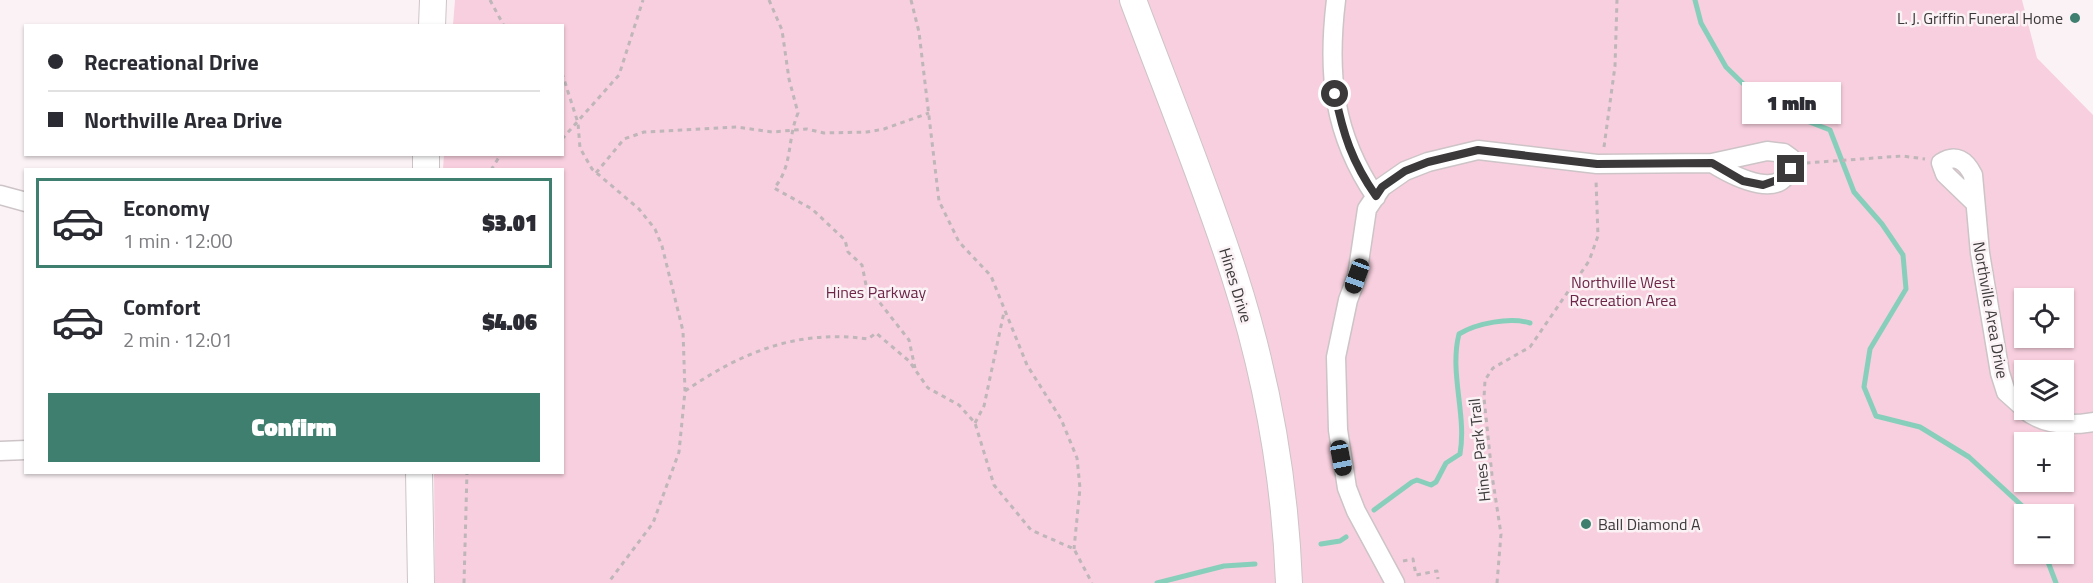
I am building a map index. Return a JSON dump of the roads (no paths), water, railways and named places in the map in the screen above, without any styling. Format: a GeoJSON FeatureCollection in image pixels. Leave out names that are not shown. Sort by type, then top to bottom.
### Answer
{"type":"FeatureCollection","features":[{"type":"Feature","properties":{"kind":"street"},"geometry":{"type":"LineString","coordinates":[[432,24],[433,0]]}},
{"type":"Feature","properties":{"kind":"street","name":"Hines Drive"},"geometry":{"type":"LineString","coordinates":[[1133,0],[1219,231],[1252,335],[1280,476],[1289,583]]}},
{"type":"Feature","properties":{"kind":"street"},"geometry":{"type":"LineString","coordinates":[[1335,0],[1331,56],[1342,132],[1357,169],[1376,196]]}},
{"type":"Feature","properties":{"kind":"street"},"geometry":{"type":"LineString","coordinates":[[1395,583],[1356,511],[1347,488],[1338,430],[1336,357],[1348,300],[1357,276],[1367,209],[1382,187],[1405,171],[1459,153],[1478,150],[1597,164],[1712,163]]}},
{"type":"Feature","properties":{"kind":"street","name":"Northville Area Drive"},"geometry":{"type":"LineString","coordinates":[[1941,163],[1945,174],[1974,202],[1982,272],[2000,373],[2006,392],[2014,399]]}},
{"type":"Feature","properties":{"kind":"street"},"geometry":{"type":"LineString","coordinates":[[0,195],[24,201]]}},
{"type":"Feature","properties":{"kind":"street","name":"Northville Area Drive"},"geometry":{"type":"LineString","coordinates":[[2047,420],[2074,426],[2093,422]]}},
{"type":"Feature","properties":{"kind":"street"},"geometry":{"type":"LineString","coordinates":[[0,451],[24,450]]}},
{"type":"Feature","properties":{"kind":"street"},"geometry":{"type":"LineString","coordinates":[[419,474],[421,583]]}},
{"type":"Feature","properties":{"kind":"waterway"},"geometry":{"type":"LineString","coordinates":[[1695,0],[1701,23],[1726,67],[1764,104],[1830,130],[1854,192],[1882,224],[1903,255],[1906,289],[1870,349],[1864,387],[1876,416],[1920,427],[1969,457],[2020,504]]}},
{"type":"Feature","properties":{"kind":"waterway"},"geometry":{"type":"LineString","coordinates":[[1374,510],[1412,482],[1417,480],[1431,485],[1436,482],[1446,463],[1460,454],[1462,439],[1456,364],[1459,334],[1494,322],[1530,323]]}},
{"type":"Feature","properties":{"kind":"waterway"},"geometry":{"type":"LineString","coordinates":[[1321,544],[1340,541],[1346,537]]}},
{"type":"Feature","properties":{"kind":"waterway"},"geometry":{"type":"LineString","coordinates":[[1157,583],[1224,566],[1255,564]]}},
{"type":"Feature","properties":{"kind":"waterway"},"geometry":{"type":"LineString","coordinates":[[2049,564],[2056,583]]}},
{"type":"Feature","properties":{"kind":"place","name":"L. J. Griffin Funeral Home"},"geometry":{"type":"Point","coordinates":[2075,18]}},
{"type":"Feature","properties":{"kind":"place","name":"Ball Diamond A"},"geometry":{"type":"Point","coordinates":[1586,524]}},
{"type":"Feature","properties":{"kind":"park label","name":"Northville West Recreation Area"},"geometry":{"type":"Point","coordinates":[1623,291]}},
{"type":"Feature","properties":{"kind":"park label","name":"Hines Parkway"},"geometry":{"type":"Point","coordinates":[876,292]}}]}
